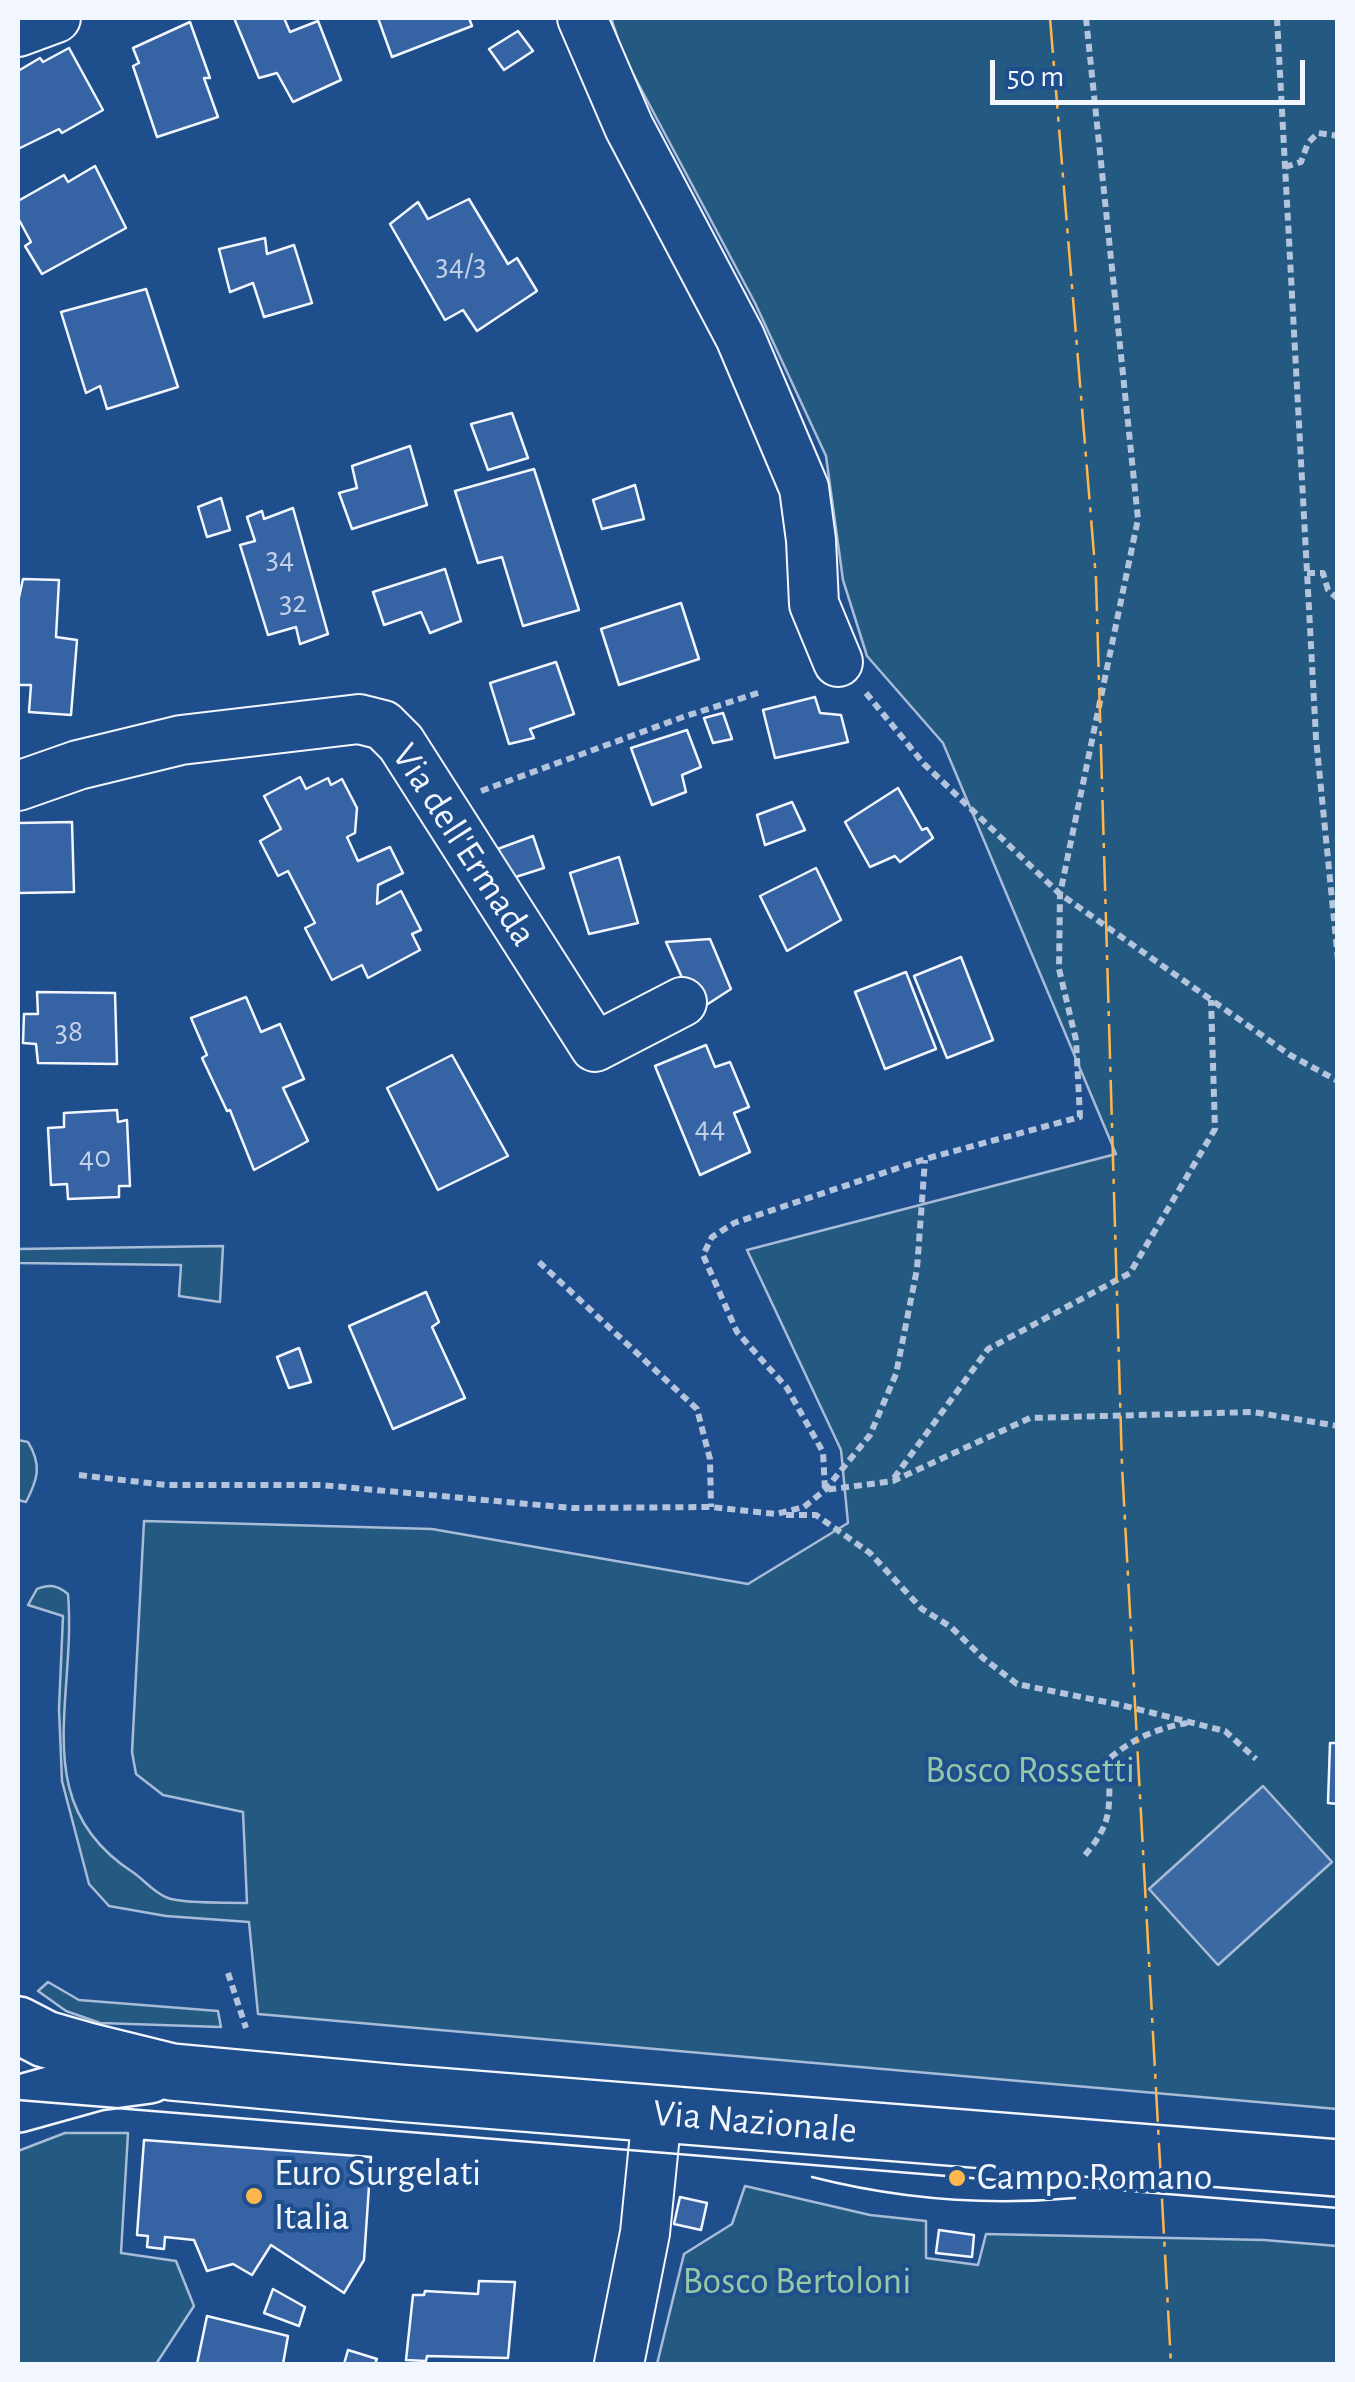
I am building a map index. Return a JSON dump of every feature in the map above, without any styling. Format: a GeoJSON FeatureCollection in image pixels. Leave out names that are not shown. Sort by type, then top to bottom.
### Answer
{"type":"FeatureCollection","features":[{"type":"Feature","properties":{"kind":"main road","name":"Via Nazionale"},"geometry":{"type":"LineString","coordinates":[[18,2026],[97,2054],[172,2072],[1338,2168]]}},
{"type":"Feature","properties":{"kind":"main road","name":"Via Nazionale"},"geometry":{"type":"LineString","coordinates":[[18,2104],[98,2082],[172,2072]]}},
{"type":"Feature","properties":{"kind":"street"},"geometry":{"type":"LineString","coordinates":[[18,32],[56,18]]}},
{"type":"Feature","properties":{"kind":"street"},"geometry":{"type":"LineString","coordinates":[[582,18],[629,127],[740,336],[804,488],[814,604],[838,662]]}},
{"type":"Feature","properties":{"kind":"street","name":"Via dell'Ermada"},"geometry":{"type":"LineString","coordinates":[[18,786],[181,740],[358,719],[383,725],[400,743],[442,806],[595,1047],[682,1002]]}},
{"type":"Feature","properties":{"kind":"street"},"geometry":{"type":"LineString","coordinates":[[620,2364],[645,2233],[657,2114]]}},
{"type":"Feature","properties":{"kind":"path"},"geometry":{"type":"LineString","coordinates":[[825,1490],[823,1452],[787,1388],[737,1332],[702,1255],[712,1237],[734,1223],[925,1159],[1080,1117],[1076,1040],[1059,970],[1060,894],[1138,520],[1086,18]]}},
{"type":"Feature","properties":{"kind":"path"},"geometry":{"type":"LineString","coordinates":[[1278,18],[1316,738],[1338,960]]}},
{"type":"Feature","properties":{"kind":"path"},"geometry":{"type":"LineString","coordinates":[[1285,167],[1302,162],[1308,142],[1318,133],[1338,136]]}},
{"type":"Feature","properties":{"kind":"path"},"geometry":{"type":"LineString","coordinates":[[1307,573],[1323,573],[1328,590],[1338,599]]}},
{"type":"Feature","properties":{"kind":"path"},"geometry":{"type":"LineString","coordinates":[[838,662],[924,764],[1060,894],[1290,1054],[1338,1081]]}},
{"type":"Feature","properties":{"kind":"path"},"geometry":{"type":"LineString","coordinates":[[442,806],[760,692]]}},
{"type":"Feature","properties":{"kind":"path"},"geometry":{"type":"LineString","coordinates":[[892,1481],[988,1349],[1130,1273],[1216,1129],[1211,999]]}},
{"type":"Feature","properties":{"kind":"path"},"geometry":{"type":"LineString","coordinates":[[776,1514],[804,1508],[825,1490],[870,1435],[896,1374],[917,1270],[925,1159]]}},
{"type":"Feature","properties":{"kind":"path"},"geometry":{"type":"LineString","coordinates":[[539,1262],[698,1409],[710,1459],[711,1507]]}},
{"type":"Feature","properties":{"kind":"path"},"geometry":{"type":"LineString","coordinates":[[825,1490],[892,1481],[1030,1418],[1254,1412],[1338,1426]]}},
{"type":"Feature","properties":{"kind":"path"},"geometry":{"type":"LineString","coordinates":[[80,1475],[166,1485],[322,1485],[572,1508],[711,1507],[816,1515],[870,1553],[922,1609],[951,1627],[1018,1684],[1225,1731],[1256,1759]]}},
{"type":"Feature","properties":{"kind":"path"},"geometry":{"type":"LineString","coordinates":[[1084,1854],[1102,1834],[1110,1809],[1110,1758],[1127,1744],[1168,1726],[1193,1722]]}},
{"type":"Feature","properties":{"kind":"green space","name":"Bosco Rossetti"},"geometry":{"type":"Polygon","coordinates":[[[611,18],[1337,18],[1337,2109],[258,2014],[249,1922],[166,1916],[109,1906],[89,1884],[62,1781],[59,1709],[63,1616],[28,1605],[37,1589],[53,1586],[68,1594],[64,1747],[68,1782],[79,1815],[101,1846],[166,1897],[189,1902],[247,1903],[243,1812],[163,1795],[136,1774],[132,1752],[144,1521],[432,1529],[748,1584],[848,1523],[841,1450],[747,1250],[1116,1154],[943,743],[867,656],[843,580],[826,456],[755,303],[624,57],[611,18]]]}},
{"type":"Feature","properties":{"kind":"green space"},"geometry":{"type":"Polygon","coordinates":[[[223,1246],[220,1302],[179,1296],[181,1265],[18,1263],[18,1249],[223,1246]]]}},
{"type":"Feature","properties":{"kind":"green space"},"geometry":{"type":"Polygon","coordinates":[[[18,1440],[28,1442],[37,1465],[36,1479],[26,1502],[18,1500],[18,1440]]]}},
{"type":"Feature","properties":{"kind":"green space"},"geometry":{"type":"Polygon","coordinates":[[[48,1982],[79,2000],[218,2011],[221,2027],[100,2023],[66,2011],[38,1991],[48,1982]]]}},
{"type":"Feature","properties":{"kind":"green space"},"geometry":{"type":"Polygon","coordinates":[[[65,2133],[128,2133],[121,2253],[176,2261],[194,2306],[156,2364],[18,2364],[18,2151],[65,2133]]]}},
{"type":"Feature","properties":{"kind":"green space","name":"Bosco Bertoloni"},"geometry":{"type":"Polygon","coordinates":[[[745,2186],[870,2215],[926,2221],[926,2258],[978,2265],[986,2234],[1264,2240],[1337,2246],[1337,2364],[657,2364],[684,2254],[732,2224],[745,2186]]]}},
{"type":"Feature","properties":{"kind":"shaded area"},"geometry":{"type":"Polygon","coordinates":[[[1263,1786],[1332,1862],[1218,1965],[1149,1889],[1263,1786]]]}},
{"type":"Feature","properties":{"kind":"building"},"geometry":{"type":"Polygon","coordinates":[[[234,18],[284,18],[290,32],[318,21],[341,80],[293,102],[277,73],[259,78],[234,18]]]}},
{"type":"Feature","properties":{"kind":"building"},"geometry":{"type":"Polygon","coordinates":[[[378,18],[469,18],[472,26],[392,57],[378,18]]]}},
{"type":"Feature","properties":{"kind":"building"},"geometry":{"type":"Polygon","coordinates":[[[190,22],[210,78],[204,78],[218,117],[157,137],[133,66],[139,63],[133,48],[190,22]]]}},
{"type":"Feature","properties":{"kind":"building"},"geometry":{"type":"Polygon","coordinates":[[[518,31],[533,51],[504,70],[489,49],[518,31]]]}},
{"type":"Feature","properties":{"kind":"building"},"geometry":{"type":"Polygon","coordinates":[[[69,48],[103,110],[62,133],[59,129],[18,149],[18,71],[69,48]]]}},
{"type":"Feature","properties":{"kind":"building"},"geometry":{"type":"Polygon","coordinates":[[[95,166],[126,228],[42,274],[25,246],[31,242],[18,218],[18,201],[64,175],[68,182],[95,166]]]}},
{"type":"Feature","properties":{"kind":"building"},"geometry":{"type":"Polygon","coordinates":[[[469,199],[508,264],[517,258],[537,291],[477,331],[463,310],[445,320],[390,224],[418,202],[428,219],[469,199]]]}},
{"type":"Feature","properties":{"kind":"building"},"geometry":{"type":"Polygon","coordinates":[[[265,238],[267,254],[294,245],[312,303],[264,317],[253,283],[230,292],[219,249],[265,238]]]}},
{"type":"Feature","properties":{"kind":"building"},"geometry":{"type":"Polygon","coordinates":[[[146,289],[178,387],[107,409],[100,386],[86,393],[61,312],[146,289]]]}},
{"type":"Feature","properties":{"kind":"building"},"geometry":{"type":"Polygon","coordinates":[[[512,413],[528,458],[488,470],[471,424],[512,413]]]}},
{"type":"Feature","properties":{"kind":"building"},"geometry":{"type":"Polygon","coordinates":[[[410,446],[427,505],[352,529],[339,493],[357,488],[352,466],[410,446]]]}},
{"type":"Feature","properties":{"kind":"building"},"geometry":{"type":"Polygon","coordinates":[[[534,469],[579,610],[523,626],[502,557],[478,563],[455,491],[534,469]]]}},
{"type":"Feature","properties":{"kind":"building"},"geometry":{"type":"Polygon","coordinates":[[[635,485],[644,519],[602,529],[593,500],[635,485]]]}},
{"type":"Feature","properties":{"kind":"building"},"geometry":{"type":"Polygon","coordinates":[[[221,498],[230,530],[207,537],[198,507],[221,498]]]}},
{"type":"Feature","properties":{"kind":"building"},"geometry":{"type":"Polygon","coordinates":[[[293,508],[328,634],[300,644],[296,627],[268,635],[240,545],[255,541],[247,517],[262,511],[264,519],[293,508]]]}},
{"type":"Feature","properties":{"kind":"building"},"geometry":{"type":"Polygon","coordinates":[[[445,569],[461,621],[430,633],[421,612],[384,625],[373,592],[445,569]]]}},
{"type":"Feature","properties":{"kind":"building"},"geometry":{"type":"Polygon","coordinates":[[[23,579],[59,580],[56,637],[77,640],[71,715],[29,712],[31,685],[18,685],[18,602],[23,579]]]}},
{"type":"Feature","properties":{"kind":"building"},"geometry":{"type":"Polygon","coordinates":[[[681,603],[699,659],[619,685],[601,629],[681,603]]]}},
{"type":"Feature","properties":{"kind":"building"},"geometry":{"type":"Polygon","coordinates":[[[556,662],[574,714],[530,729],[534,738],[509,744],[490,683],[556,662]]]}},
{"type":"Feature","properties":{"kind":"building"},"geometry":{"type":"Polygon","coordinates":[[[815,697],[820,713],[841,715],[848,742],[775,758],[763,710],[815,697]]]}},
{"type":"Feature","properties":{"kind":"building"},"geometry":{"type":"Polygon","coordinates":[[[723,713],[732,739],[713,743],[704,718],[723,713]]]}},
{"type":"Feature","properties":{"kind":"building"},"geometry":{"type":"Polygon","coordinates":[[[687,730],[701,767],[682,775],[686,792],[652,805],[631,748],[687,730]]]}},
{"type":"Feature","properties":{"kind":"building"},"geometry":{"type":"Polygon","coordinates":[[[300,777],[306,789],[328,778],[331,785],[342,779],[357,808],[355,833],[347,837],[358,861],[390,847],[403,873],[378,885],[377,904],[401,891],[421,930],[412,934],[420,950],[368,978],[362,965],[332,980],[305,928],[315,923],[288,871],[278,876],[260,841],[281,829],[264,796],[300,777]]]}},
{"type":"Feature","properties":{"kind":"building"},"geometry":{"type":"Polygon","coordinates":[[[898,788],[922,830],[927,828],[933,838],[900,862],[895,856],[870,867],[845,822],[898,788]]]}},
{"type":"Feature","properties":{"kind":"building"},"geometry":{"type":"Polygon","coordinates":[[[792,802],[805,830],[765,845],[757,815],[792,802]]]}},
{"type":"Feature","properties":{"kind":"building"},"geometry":{"type":"Polygon","coordinates":[[[72,822],[74,892],[18,893],[18,823],[72,822]]]}},
{"type":"Feature","properties":{"kind":"building"},"geometry":{"type":"Polygon","coordinates":[[[533,836],[544,868],[503,881],[484,854],[533,836]]]}},
{"type":"Feature","properties":{"kind":"building"},"geometry":{"type":"Polygon","coordinates":[[[619,857],[638,923],[589,934],[570,873],[619,857]]]}},
{"type":"Feature","properties":{"kind":"building"},"geometry":{"type":"Polygon","coordinates":[[[816,868],[841,920],[787,951],[760,896],[816,868]]]}},
{"type":"Feature","properties":{"kind":"building"},"geometry":{"type":"Polygon","coordinates":[[[710,939],[731,989],[697,1011],[666,942],[710,939]]]}},
{"type":"Feature","properties":{"kind":"building"},"geometry":{"type":"Polygon","coordinates":[[[961,957],[993,1040],[947,1058],[914,976],[961,957]]]}},
{"type":"Feature","properties":{"kind":"building"},"geometry":{"type":"Polygon","coordinates":[[[906,972],[936,1049],[885,1069],[855,992],[906,972]]]}},
{"type":"Feature","properties":{"kind":"building"},"geometry":{"type":"Polygon","coordinates":[[[37,992],[115,993],[117,1064],[38,1063],[36,1044],[23,1043],[24,1014],[38,1014],[37,992]]]}},
{"type":"Feature","properties":{"kind":"building"},"geometry":{"type":"Polygon","coordinates":[[[246,997],[261,1032],[280,1024],[304,1079],[283,1088],[308,1141],[254,1170],[230,1110],[227,1111],[202,1058],[207,1055],[191,1018],[246,997]]]}},
{"type":"Feature","properties":{"kind":"building"},"geometry":{"type":"Polygon","coordinates":[[[706,1045],[715,1067],[730,1062],[749,1107],[734,1113],[750,1152],[700,1175],[655,1066],[706,1045]]]}},
{"type":"Feature","properties":{"kind":"building"},"geometry":{"type":"Polygon","coordinates":[[[452,1055],[508,1156],[438,1190],[387,1088],[452,1055]]]}},
{"type":"Feature","properties":{"kind":"building"},"geometry":{"type":"Polygon","coordinates":[[[117,1110],[118,1122],[127,1120],[130,1186],[119,1186],[119,1197],[68,1199],[67,1184],[51,1185],[48,1128],[64,1127],[64,1113],[117,1110]]]}},
{"type":"Feature","properties":{"kind":"building"},"geometry":{"type":"Polygon","coordinates":[[[426,1292],[439,1322],[432,1327],[465,1398],[393,1429],[349,1326],[426,1292]]]}},
{"type":"Feature","properties":{"kind":"building"},"geometry":{"type":"Polygon","coordinates":[[[299,1348],[311,1382],[289,1388],[277,1357],[299,1348]]]}},
{"type":"Feature","properties":{"kind":"building"},"geometry":{"type":"Polygon","coordinates":[[[1330,1743],[1338,1743],[1338,1804],[1328,1803],[1330,1743]]]}},
{"type":"Feature","properties":{"kind":"building","name":"Euro Surgelati Italia"},"geometry":{"type":"Polygon","coordinates":[[[144,2140],[371,2157],[364,2260],[344,2293],[271,2245],[252,2275],[233,2264],[207,2271],[194,2240],[165,2237],[164,2249],[147,2247],[148,2236],[137,2235],[144,2140]]]}},
{"type":"Feature","properties":{"kind":"building"},"geometry":{"type":"Polygon","coordinates":[[[680,2197],[707,2203],[701,2230],[674,2224],[680,2197]]]}},
{"type":"Feature","properties":{"kind":"building"},"geometry":{"type":"Polygon","coordinates":[[[939,2230],[974,2235],[972,2257],[936,2253],[939,2230]]]}},
{"type":"Feature","properties":{"kind":"building"},"geometry":{"type":"Polygon","coordinates":[[[479,2281],[515,2282],[508,2358],[427,2356],[426,2361],[406,2360],[413,2295],[424,2295],[425,2291],[478,2294],[479,2281]]]}},
{"type":"Feature","properties":{"kind":"building"},"geometry":{"type":"Polygon","coordinates":[[[273,2289],[305,2307],[299,2326],[264,2313],[273,2289]]]}},
{"type":"Feature","properties":{"kind":"building"},"geometry":{"type":"Polygon","coordinates":[[[207,2316],[288,2336],[283,2364],[197,2364],[207,2316]]]}},
{"type":"Feature","properties":{"kind":"building"},"geometry":{"type":"Polygon","coordinates":[[[348,2350],[377,2359],[375,2364],[344,2364],[348,2350]]]}},
{"type":"Feature","properties":{"kind":"tram line"},"geometry":{"type":"LineString","coordinates":[[18,2100],[1338,2208]]}},
{"type":"Feature","properties":{"kind":"tram line"},"geometry":{"type":"LineString","coordinates":[[812,2177],[942,2199],[1075,2198]]}},
{"type":"Feature","properties":{"kind":"power"},"geometry":{"type":"LineString","coordinates":[[1050,18],[1096,579],[1122,1466],[1171,2364]]}},
{"type":"Feature","properties":{"kind":"place","name":"Campo Romano"},"geometry":{"type":"Point","coordinates":[957,2178]}},
{"type":"Feature","properties":{"kind":"place","name":"Euro Surgelati Italia"},"geometry":{"type":"Point","coordinates":[254,2196]}}]}
